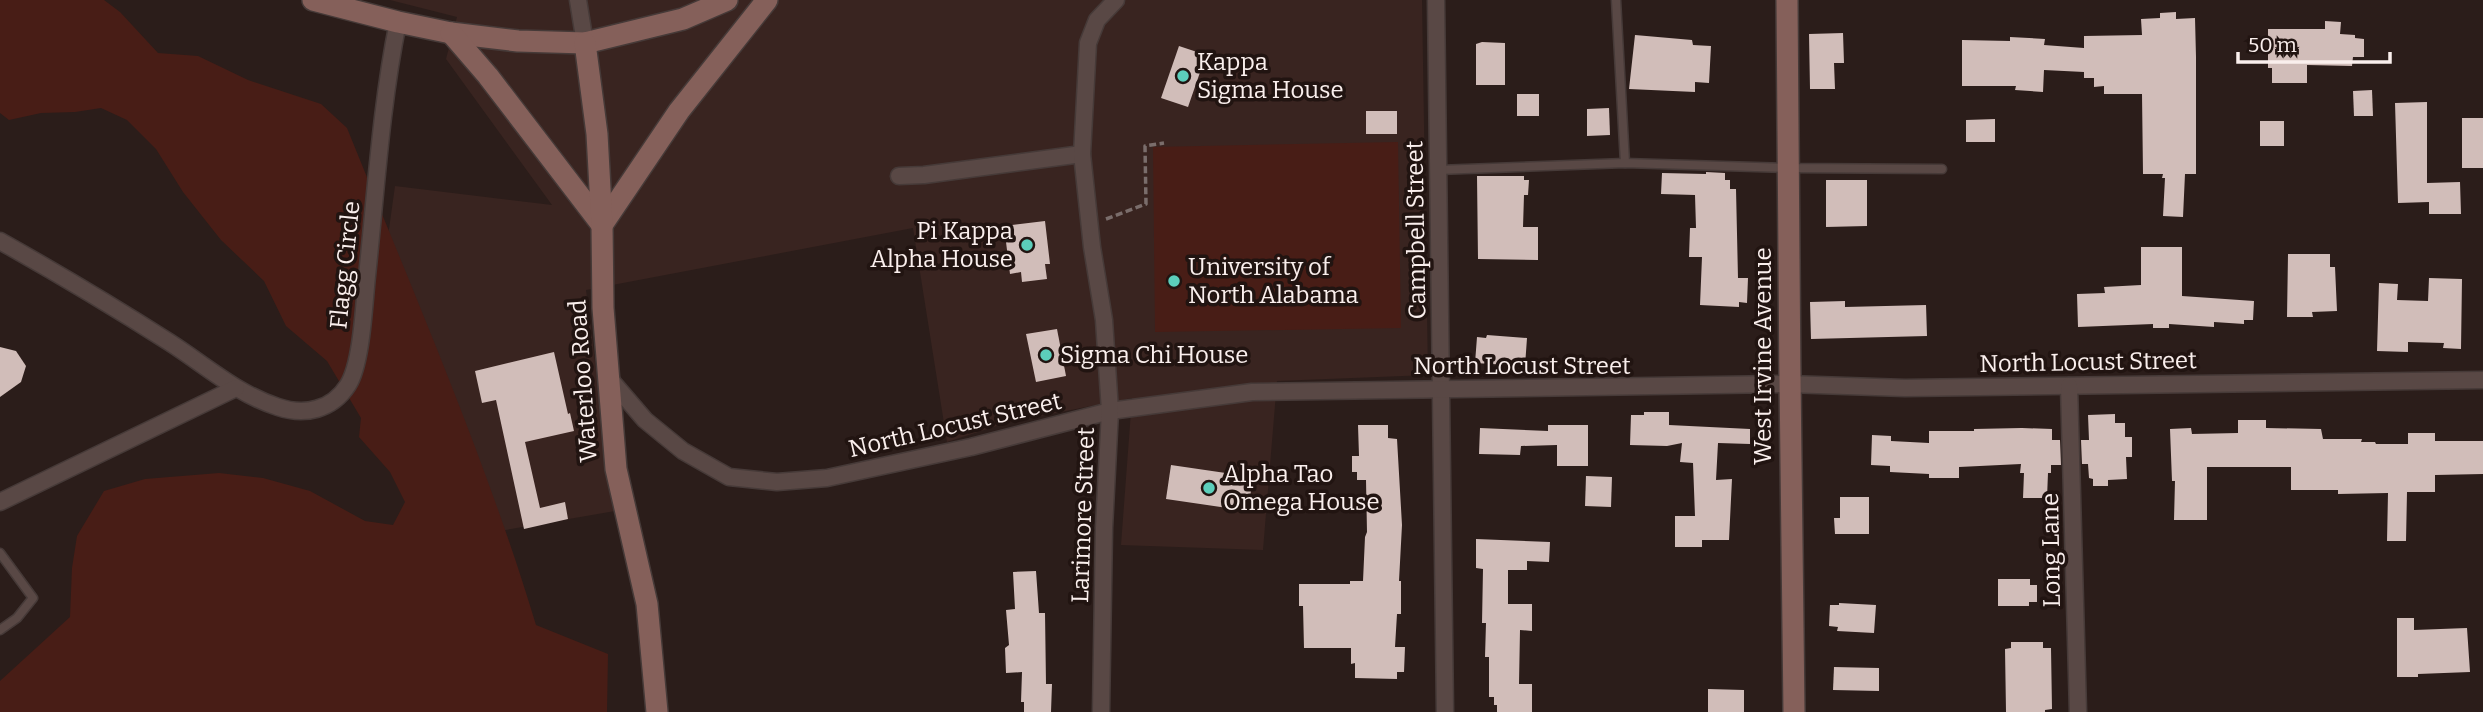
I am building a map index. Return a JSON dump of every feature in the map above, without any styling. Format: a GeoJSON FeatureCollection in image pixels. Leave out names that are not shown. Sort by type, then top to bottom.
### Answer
{"type":"FeatureCollection","features":[{"type":"Feature","properties":{"kind":"street"},"geometry":{"type":"LineString","coordinates":[[313,0],[451,33],[518,41],[584,43],[683,19],[727,0]]}},
{"type":"Feature","properties":{"kind":"street"},"geometry":{"type":"LineString","coordinates":[[578,0],[584,43]]}},
{"type":"Feature","properties":{"kind":"street"},"geometry":{"type":"LineString","coordinates":[[451,33],[488,76],[602,225],[679,111],[767,0]]}},
{"type":"Feature","properties":{"kind":"street","name":"Larimore Street"},"geometry":{"type":"LineString","coordinates":[[1101,712],[1104,527],[1110,411],[1104,320],[1092,247],[1082,154],[1088,43],[1097,20],[1116,0]]}},
{"type":"Feature","properties":{"kind":"street","name":"Campbell Street"},"geometry":{"type":"LineString","coordinates":[[1436,0],[1445,712]]}},
{"type":"Feature","properties":{"kind":"street","name":"West Irvine Avenue"},"geometry":{"type":"LineString","coordinates":[[1787,0],[1788,384],[1794,712]]}},
{"type":"Feature","properties":{"kind":"street","name":"Flagg Circle"},"geometry":{"type":"LineString","coordinates":[[0,241],[170,343],[236,388],[278,407],[300,412],[328,406],[349,384],[359,348],[391,54],[398,22]]}},
{"type":"Feature","properties":{"kind":"street","name":"Waterloo Road"},"geometry":{"type":"LineString","coordinates":[[584,43],[597,134],[603,308],[616,469],[647,604],[657,712]]}},
{"type":"Feature","properties":{"kind":"street"},"geometry":{"type":"LineString","coordinates":[[899,176],[1082,154]]}},
{"type":"Feature","properties":{"kind":"street","name":"North Locust Street"},"geometry":{"type":"LineString","coordinates":[[608,377],[645,420],[683,451],[729,477],[777,482],[827,478],[958,450],[1110,411],[1252,392],[1788,384],[1905,388],[2483,380]]}},
{"type":"Feature","properties":{"kind":"street","name":"Long Lane"},"geometry":{"type":"LineString","coordinates":[[2069,386],[2078,712]]}},
{"type":"Feature","properties":{"kind":"street"},"geometry":{"type":"LineString","coordinates":[[0,502],[236,388]]}},
{"type":"Feature","properties":{"kind":"lane"},"geometry":{"type":"LineString","coordinates":[[1616,0],[1625,163]]}},
{"type":"Feature","properties":{"kind":"lane"},"geometry":{"type":"LineString","coordinates":[[1438,170],[1625,163],[1942,169]]}},
{"type":"Feature","properties":{"kind":"lane"},"geometry":{"type":"LineString","coordinates":[[0,630],[17,618],[33,598],[1,558]]}},
{"type":"Feature","properties":{"kind":"path"},"geometry":{"type":"LineString","coordinates":[[1106,219],[1146,204],[1145,146],[1164,143]]}},
{"type":"Feature","properties":{"kind":"shaded area"},"geometry":{"type":"Polygon","coordinates":[[[0,0],[104,0],[120,12],[158,53],[198,56],[248,80],[321,104],[347,128],[471,437],[536,625],[608,654],[607,712],[0,712],[0,681],[70,617],[72,568],[77,536],[104,491],[145,479],[219,473],[263,478],[310,491],[365,521],[393,525],[405,502],[390,472],[359,437],[361,418],[327,361],[286,326],[264,281],[221,240],[183,192],[156,149],[127,120],[101,108],[41,113],[9,120],[0,113],[0,0]]]}},
{"type":"Feature","properties":{"kind":"shaded area","name":"University of North Alabama"},"geometry":{"type":"Polygon","coordinates":[[[390,0],[1422,0],[1428,375],[1277,381],[1263,550],[1121,545],[1132,398],[1009,422],[947,442],[913,228],[586,290],[604,433],[605,471],[615,511],[477,535],[383,272],[395,186],[552,205],[446,59],[457,17],[390,0]]]}},
{"type":"Feature","properties":{"kind":"shaded area"},"geometry":{"type":"Polygon","coordinates":[[[1398,142],[1401,328],[1155,332],[1153,147],[1398,142]]]}},
{"type":"Feature","properties":{"kind":"building"},"geometry":{"type":"Polygon","coordinates":[[[2176,12],[2176,19],[2195,18],[2196,174],[2185,174],[2183,217],[2163,216],[2163,174],[2143,174],[2142,94],[2104,94],[2104,86],[2094,87],[2094,78],[2084,78],[2084,72],[2044,70],[2043,92],[2015,90],[2016,86],[1962,86],[1962,40],[2010,41],[2010,37],[2045,39],[2044,45],[2084,48],[2084,36],[2142,35],[2141,19],[2160,18],[2160,13],[2176,12]]]}},
{"type":"Feature","properties":{"kind":"building"},"geometry":{"type":"Polygon","coordinates":[[[2325,21],[2341,22],[2340,34],[2364,39],[2364,57],[2353,57],[2352,66],[2307,65],[2307,83],[2272,83],[2272,68],[2268,68],[2268,29],[2325,29],[2325,21]]]}},
{"type":"Feature","properties":{"kind":"building"},"geometry":{"type":"Polygon","coordinates":[[[1843,33],[1844,63],[1834,63],[1835,89],[1810,89],[1809,34],[1843,33]]]}},
{"type":"Feature","properties":{"kind":"building"},"geometry":{"type":"Polygon","coordinates":[[[1635,35],[1692,40],[1693,45],[1711,46],[1709,83],[1695,82],[1695,92],[1629,89],[1635,35]]]}},
{"type":"Feature","properties":{"kind":"building"},"geometry":{"type":"Polygon","coordinates":[[[1505,43],[1505,85],[1476,85],[1476,44],[1505,43]]]}},
{"type":"Feature","properties":{"kind":"building","name":"Kappa Sigma House"},"geometry":{"type":"Polygon","coordinates":[[[1179,46],[1206,55],[1188,107],[1161,98],[1179,46]]]}},
{"type":"Feature","properties":{"kind":"building"},"geometry":{"type":"Polygon","coordinates":[[[2372,90],[2373,116],[2354,116],[2353,91],[2372,90]]]}},
{"type":"Feature","properties":{"kind":"building"},"geometry":{"type":"Polygon","coordinates":[[[1517,94],[1539,94],[1539,116],[1517,116],[1517,94]]]}},
{"type":"Feature","properties":{"kind":"building"},"geometry":{"type":"Polygon","coordinates":[[[2427,102],[2427,183],[2460,182],[2461,214],[2429,214],[2429,202],[2398,203],[2395,103],[2427,102]]]}},
{"type":"Feature","properties":{"kind":"building"},"geometry":{"type":"Polygon","coordinates":[[[1609,108],[1610,135],[1587,136],[1587,109],[1609,108]]]}},
{"type":"Feature","properties":{"kind":"building"},"geometry":{"type":"Polygon","coordinates":[[[1366,111],[1397,111],[1397,134],[1366,134],[1366,111]]]}},
{"type":"Feature","properties":{"kind":"building"},"geometry":{"type":"Polygon","coordinates":[[[2462,118],[2483,118],[2483,168],[2462,168],[2462,118]]]}},
{"type":"Feature","properties":{"kind":"building"},"geometry":{"type":"Polygon","coordinates":[[[1995,119],[1995,142],[1966,142],[1966,120],[1995,119]]]}},
{"type":"Feature","properties":{"kind":"building"},"geometry":{"type":"Polygon","coordinates":[[[2260,121],[2284,121],[2284,146],[2260,146],[2260,121]]]}},
{"type":"Feature","properties":{"kind":"building"},"geometry":{"type":"Polygon","coordinates":[[[1662,173],[1725,173],[1725,180],[1730,180],[1730,189],[1736,189],[1738,278],[1748,278],[1747,303],[1739,302],[1739,307],[1700,305],[1702,257],[1689,257],[1690,228],[1696,228],[1695,195],[1661,194],[1662,173]]]}},
{"type":"Feature","properties":{"kind":"building"},"geometry":{"type":"Polygon","coordinates":[[[1477,176],[1524,176],[1524,180],[1529,180],[1528,195],[1524,195],[1523,227],[1538,227],[1538,260],[1478,259],[1477,176]]]}},
{"type":"Feature","properties":{"kind":"building"},"geometry":{"type":"Polygon","coordinates":[[[1826,180],[1867,180],[1867,226],[1826,227],[1826,180]]]}},
{"type":"Feature","properties":{"kind":"building","name":"Pi Kappa Alpha House"},"geometry":{"type":"Polygon","coordinates":[[[1045,221],[1050,264],[1045,264],[1047,279],[1022,282],[1021,272],[1010,274],[1004,226],[1045,221]]]}},
{"type":"Feature","properties":{"kind":"building"},"geometry":{"type":"Polygon","coordinates":[[[2141,247],[2182,247],[2182,296],[2254,301],[2253,320],[2244,320],[2244,324],[2214,322],[2214,327],[2169,324],[2169,328],[2153,328],[2153,324],[2078,327],[2077,294],[2105,293],[2104,287],[2141,285],[2141,247]]]}},
{"type":"Feature","properties":{"kind":"building"},"geometry":{"type":"Polygon","coordinates":[[[2288,254],[2330,254],[2330,267],[2335,267],[2337,311],[2312,312],[2313,317],[2287,317],[2288,254]]]}},
{"type":"Feature","properties":{"kind":"building"},"geometry":{"type":"Polygon","coordinates":[[[2429,278],[2462,279],[2461,349],[2443,348],[2444,343],[2408,342],[2408,352],[2377,351],[2379,283],[2398,284],[2397,300],[2428,301],[2429,278]]]}},
{"type":"Feature","properties":{"kind":"building"},"geometry":{"type":"Polygon","coordinates":[[[1845,301],[1845,307],[1926,305],[1927,336],[1811,339],[1810,302],[1845,301]]]}},
{"type":"Feature","properties":{"kind":"building","name":"Sigma Chi House"},"geometry":{"type":"Polygon","coordinates":[[[1057,329],[1066,376],[1036,382],[1026,334],[1057,329]]]}},
{"type":"Feature","properties":{"kind":"building"},"geometry":{"type":"Polygon","coordinates":[[[1487,335],[1527,338],[1525,366],[1475,363],[1477,337],[1486,338],[1487,335]]]}},
{"type":"Feature","properties":{"kind":"building"},"geometry":{"type":"Polygon","coordinates":[[[0,347],[16,351],[26,366],[21,382],[0,397],[0,347]]]}},
{"type":"Feature","properties":{"kind":"building"},"geometry":{"type":"Polygon","coordinates":[[[554,352],[574,431],[525,442],[540,508],[565,502],[568,519],[524,529],[496,400],[482,403],[475,371],[554,352]]]}},
{"type":"Feature","properties":{"kind":"building"},"geometry":{"type":"Polygon","coordinates":[[[1644,412],[1669,412],[1669,425],[1750,429],[1750,444],[1718,443],[1716,480],[1732,479],[1729,540],[1702,540],[1702,547],[1675,547],[1675,516],[1695,516],[1693,463],[1680,462],[1682,443],[1667,446],[1630,445],[1631,415],[1644,415],[1644,412]]]}},
{"type":"Feature","properties":{"kind":"building"},"geometry":{"type":"Polygon","coordinates":[[[2115,414],[2115,423],[2125,423],[2125,437],[2132,437],[2132,457],[2126,457],[2127,479],[2108,480],[2108,486],[2093,486],[2093,479],[2089,478],[2088,464],[2082,464],[2081,440],[2089,440],[2088,415],[2115,414]]]}},
{"type":"Feature","properties":{"kind":"building"},"geometry":{"type":"Polygon","coordinates":[[[2238,420],[2266,420],[2266,428],[2321,429],[2323,439],[2362,439],[2361,442],[2376,444],[2408,444],[2408,433],[2435,433],[2435,441],[2483,441],[2483,474],[2435,475],[2435,492],[2407,492],[2406,541],[2387,541],[2388,493],[2338,494],[2338,490],[2291,490],[2291,467],[2207,467],[2207,520],[2174,520],[2175,481],[2172,481],[2170,429],[2191,428],[2192,434],[2238,433],[2238,420]]]}},
{"type":"Feature","properties":{"kind":"building"},"geometry":{"type":"Polygon","coordinates":[[[1358,425],[1388,425],[1388,438],[1397,439],[1402,525],[1399,581],[1401,614],[1397,614],[1395,647],[1405,647],[1404,672],[1397,672],[1397,679],[1355,678],[1355,663],[1351,664],[1351,648],[1304,648],[1303,606],[1299,606],[1299,584],[1350,584],[1350,581],[1363,581],[1367,532],[1366,480],[1357,480],[1357,472],[1352,472],[1352,456],[1359,456],[1358,425]]]}},
{"type":"Feature","properties":{"kind":"building"},"geometry":{"type":"Polygon","coordinates":[[[1548,425],[1588,425],[1588,466],[1557,466],[1557,445],[1521,446],[1520,455],[1479,454],[1480,428],[1548,431],[1548,425]]]}},
{"type":"Feature","properties":{"kind":"building"},"geometry":{"type":"Polygon","coordinates":[[[2052,429],[2052,440],[2060,440],[2061,465],[2051,465],[2047,498],[2023,498],[2024,473],[2020,473],[2021,464],[1959,467],[1959,478],[1929,478],[1929,474],[1890,472],[1890,466],[1871,465],[1872,435],[1891,436],[1891,441],[1929,443],[1929,431],[2052,429]]]}},
{"type":"Feature","properties":{"kind":"building","name":"Alpha Tao Omega House"},"geometry":{"type":"Polygon","coordinates":[[[1171,465],[1253,477],[1248,511],[1166,499],[1171,465]]]}},
{"type":"Feature","properties":{"kind":"building"},"geometry":{"type":"Polygon","coordinates":[[[1586,476],[1612,477],[1611,507],[1585,506],[1586,476]]]}},
{"type":"Feature","properties":{"kind":"building"},"geometry":{"type":"Polygon","coordinates":[[[1840,497],[1869,497],[1869,534],[1835,534],[1834,518],[1840,518],[1840,497]]]}},
{"type":"Feature","properties":{"kind":"building"},"geometry":{"type":"Polygon","coordinates":[[[1476,539],[1550,542],[1549,562],[1527,561],[1527,570],[1508,570],[1508,604],[1532,604],[1532,631],[1520,630],[1519,684],[1532,684],[1532,712],[1497,712],[1494,697],[1489,697],[1489,657],[1485,657],[1486,623],[1482,623],[1483,569],[1476,568],[1476,539]]]}},
{"type":"Feature","properties":{"kind":"building"},"geometry":{"type":"Polygon","coordinates":[[[1036,571],[1039,613],[1045,613],[1046,684],[1052,684],[1051,712],[1024,712],[1024,702],[1021,702],[1022,672],[1006,673],[1005,648],[1009,645],[1006,610],[1015,609],[1013,572],[1036,571]]]}},
{"type":"Feature","properties":{"kind":"building"},"geometry":{"type":"Polygon","coordinates":[[[1998,579],[2030,579],[2030,585],[2037,585],[2037,602],[2029,602],[2029,606],[1998,606],[1998,579]]]}},
{"type":"Feature","properties":{"kind":"building"},"geometry":{"type":"Polygon","coordinates":[[[1830,605],[1876,605],[1874,633],[1837,631],[1838,627],[1829,626],[1830,605]]]}},
{"type":"Feature","properties":{"kind":"building"},"geometry":{"type":"Polygon","coordinates":[[[2397,618],[2414,618],[2414,630],[2467,628],[2470,672],[2397,677],[2397,618]]]}},
{"type":"Feature","properties":{"kind":"building"},"geometry":{"type":"Polygon","coordinates":[[[2011,642],[2043,642],[2043,648],[2051,648],[2052,709],[2045,712],[2006,712],[2005,649],[2011,648],[2011,642]]]}},
{"type":"Feature","properties":{"kind":"building"},"geometry":{"type":"Polygon","coordinates":[[[1834,667],[1879,668],[1879,691],[1833,690],[1834,667]]]}},
{"type":"Feature","properties":{"kind":"building"},"geometry":{"type":"Polygon","coordinates":[[[1708,689],[1744,690],[1744,712],[1708,712],[1708,689]]]}},
{"type":"Feature","properties":{"kind":"place","name":"Kappa Sigma House"},"geometry":{"type":"Point","coordinates":[1183,76]}},
{"type":"Feature","properties":{"kind":"place","name":"Pi Kappa Alpha House"},"geometry":{"type":"Point","coordinates":[1027,245]}},
{"type":"Feature","properties":{"kind":"place","name":"University of North Alabama"},"geometry":{"type":"Point","coordinates":[1174,281]}},
{"type":"Feature","properties":{"kind":"place","name":"Sigma Chi House"},"geometry":{"type":"Point","coordinates":[1046,355]}},
{"type":"Feature","properties":{"kind":"place","name":"Alpha Tao Omega House"},"geometry":{"type":"Point","coordinates":[1209,488]}}]}
